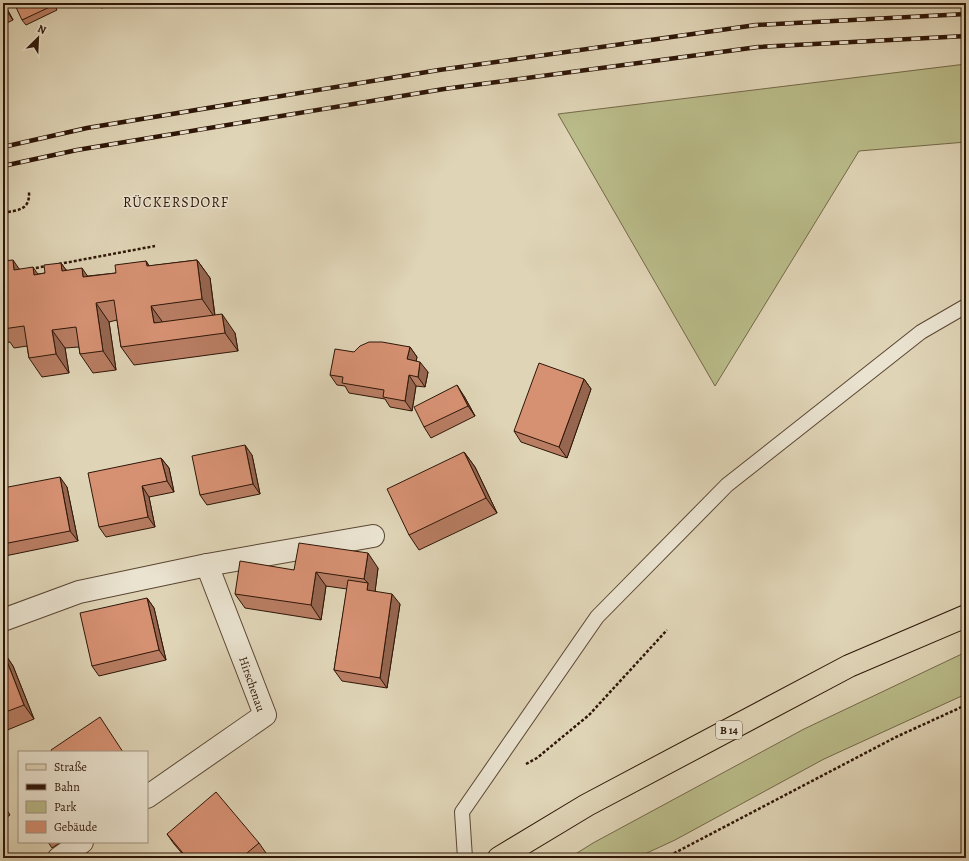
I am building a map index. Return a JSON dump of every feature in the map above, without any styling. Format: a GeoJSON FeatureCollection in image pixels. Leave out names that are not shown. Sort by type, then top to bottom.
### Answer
{"type":"FeatureCollection","features":[{"type":"Feature","properties":{"kind":"main road","name":"B 14"},"geometry":{"type":"LineString","coordinates":[[499,858],[587,805],[849,666],[966,616]]}},
{"type":"Feature","properties":{"kind":"street"},"geometry":{"type":"LineString","coordinates":[[3,620],[79,592],[207,565],[373,536]]}},
{"type":"Feature","properties":{"kind":"street","name":"Hirschenau"},"geometry":{"type":"LineString","coordinates":[[148,796],[265,715],[207,565]]}},
{"type":"Feature","properties":{"kind":"street"},"geometry":{"type":"LineString","coordinates":[[58,858],[80,843]]}},
{"type":"Feature","properties":{"kind":"lane"},"geometry":{"type":"LineString","coordinates":[[465,858],[462,812],[597,617],[727,485],[921,332],[966,306]]}},
{"type":"Feature","properties":{"kind":"path"},"geometry":{"type":"LineString","coordinates":[[3,214],[26,207],[29,200],[29,192]]}},
{"type":"Feature","properties":{"kind":"path"},"geometry":{"type":"LineString","coordinates":[[56,264],[155,246]]}},
{"type":"Feature","properties":{"kind":"path"},"geometry":{"type":"LineString","coordinates":[[26,270],[48,266]]}},
{"type":"Feature","properties":{"kind":"path"},"geometry":{"type":"LineString","coordinates":[[524,764],[537,758],[589,715],[667,630]]}},
{"type":"Feature","properties":{"kind":"path"},"geometry":{"type":"LineString","coordinates":[[665,858],[896,737],[966,704]]}},
{"type":"Feature","properties":{"kind":"green space"},"geometry":{"type":"Polygon","coordinates":[[[966,64],[966,142],[859,151],[715,386],[558,114],[966,64]]]}},
{"type":"Feature","properties":{"kind":"green space"},"geometry":{"type":"Polygon","coordinates":[[[966,652],[966,694],[824,759],[675,840],[636,858],[569,858],[593,843],[804,729],[966,652]]]}},
{"type":"Feature","properties":{"kind":"building"},"geometry":{"type":"Polygon","coordinates":[[[14,3],[53,3],[54,5],[22,20],[14,3]]]}},
{"type":"Feature","properties":{"kind":"building"},"geometry":{"type":"Polygon","coordinates":[[[13,260],[14,270],[33,267],[34,275],[45,273],[44,265],[61,263],[62,271],[82,268],[83,277],[116,273],[115,265],[146,261],[147,266],[197,260],[202,299],[151,306],[154,323],[222,314],[225,333],[121,347],[114,300],[96,303],[103,351],[80,354],[76,327],[52,330],[56,354],[29,358],[24,326],[3,329],[3,261],[13,260]]]}},
{"type":"Feature","properties":{"kind":"building"},"geometry":{"type":"Polygon","coordinates":[[[369,342],[382,342],[410,347],[407,359],[420,362],[418,377],[409,375],[405,401],[383,397],[384,390],[342,383],[343,377],[330,375],[335,349],[354,352],[360,346],[369,342]]]}},
{"type":"Feature","properties":{"kind":"building"},"geometry":{"type":"Polygon","coordinates":[[[539,363],[584,379],[559,447],[514,431],[539,363]]]}},
{"type":"Feature","properties":{"kind":"building"},"geometry":{"type":"Polygon","coordinates":[[[457,385],[468,406],[424,427],[414,407],[457,385]]]}},
{"type":"Feature","properties":{"kind":"building"},"geometry":{"type":"Polygon","coordinates":[[[245,445],[253,484],[200,495],[192,456],[245,445]]]}},
{"type":"Feature","properties":{"kind":"building"},"geometry":{"type":"Polygon","coordinates":[[[464,452],[486,498],[409,535],[387,489],[464,452]]]}},
{"type":"Feature","properties":{"kind":"building"},"geometry":{"type":"Polygon","coordinates":[[[161,458],[167,481],[142,486],[148,517],[99,527],[88,473],[161,458]]]}},
{"type":"Feature","properties":{"kind":"building"},"geometry":{"type":"Polygon","coordinates":[[[60,477],[70,531],[3,544],[3,488],[60,477]]]}},
{"type":"Feature","properties":{"kind":"building"},"geometry":{"type":"Polygon","coordinates":[[[299,543],[368,553],[364,579],[316,572],[311,605],[235,594],[240,561],[294,570],[299,543]]]}},
{"type":"Feature","properties":{"kind":"building"},"geometry":{"type":"Polygon","coordinates":[[[348,580],[368,583],[367,590],[392,594],[380,678],[334,670],[348,580]]]}},
{"type":"Feature","properties":{"kind":"building"},"geometry":{"type":"Polygon","coordinates":[[[147,598],[159,650],[92,666],[80,613],[147,598]]]}},
{"type":"Feature","properties":{"kind":"building"},"geometry":{"type":"Polygon","coordinates":[[[3,651],[24,705],[3,713],[3,651]]]}},
{"type":"Feature","properties":{"kind":"building"},"geometry":{"type":"Polygon","coordinates":[[[100,717],[122,751],[52,751],[100,717]]]}},
{"type":"Feature","properties":{"kind":"building"},"geometry":{"type":"Polygon","coordinates":[[[216,792],[259,843],[241,858],[187,858],[167,834],[216,792]]]}},
{"type":"Feature","properties":{"kind":"railway"},"geometry":{"type":"LineString","coordinates":[[3,147],[87,128],[439,70],[756,25],[966,14]]}},
{"type":"Feature","properties":{"kind":"railway"},"geometry":{"type":"LineString","coordinates":[[3,166],[77,150],[444,89],[758,47],[966,36]]}},
{"type":"Feature","properties":{"kind":"district","name":"RÜCKERSDORF"},"geometry":{"type":"Point","coordinates":[176,202]}}]}
